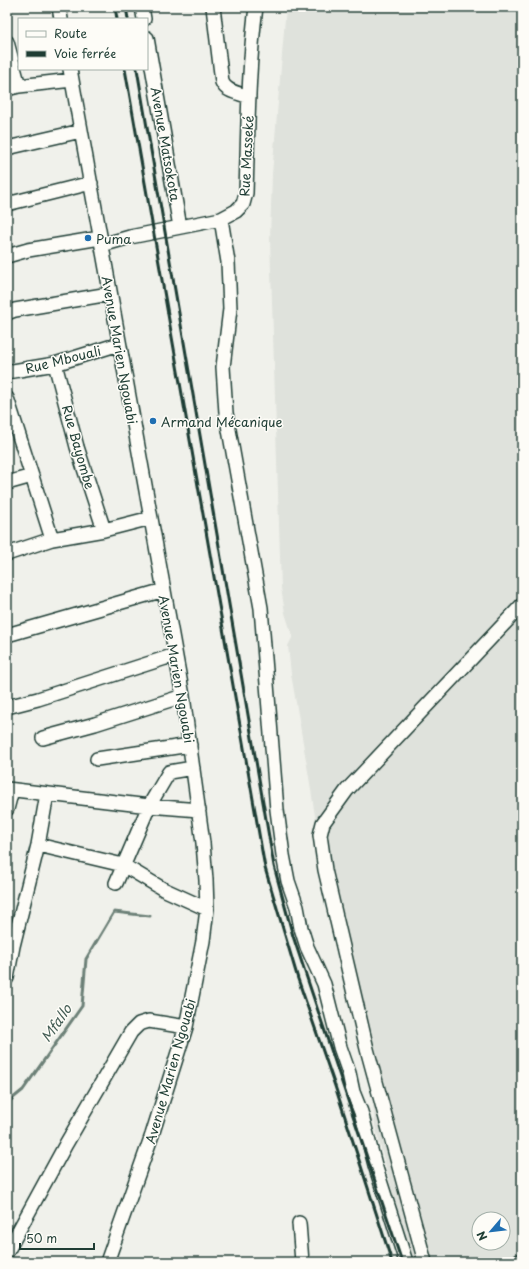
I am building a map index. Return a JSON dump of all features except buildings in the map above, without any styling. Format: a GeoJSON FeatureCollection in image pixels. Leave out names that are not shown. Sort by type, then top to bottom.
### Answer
{"type":"FeatureCollection","features":[{"type":"Feature","properties":{"kind":"street"},"geometry":{"type":"LineString","coordinates":[[59,7],[61,18]]}},
{"type":"Feature","properties":{"kind":"street"},"geometry":{"type":"LineString","coordinates":[[142,7],[144,18]]}},
{"type":"Feature","properties":{"kind":"street"},"geometry":{"type":"LineString","coordinates":[[213,7],[222,82],[228,89],[249,97]]}},
{"type":"Feature","properties":{"kind":"street","name":"Rue Masseké"},"geometry":{"type":"LineString","coordinates":[[7,256],[28,250],[130,237],[180,227],[220,218],[236,211],[243,204],[246,193],[252,33],[256,7]]}},
{"type":"Feature","properties":{"kind":"street"},"geometry":{"type":"LineString","coordinates":[[7,42],[13,87],[71,74]]}},
{"type":"Feature","properties":{"kind":"street","name":"Avenue Matsokota"},"geometry":{"type":"LineString","coordinates":[[148,44],[180,227]]}},
{"type":"Feature","properties":{"kind":"street","name":"Avenue Marien Ngouabi"},"geometry":{"type":"LineString","coordinates":[[71,74],[183,696],[199,810],[206,880],[207,909],[198,969],[186,1027],[152,1135],[107,1262]]}},
{"type":"Feature","properties":{"kind":"street"},"geometry":{"type":"LineString","coordinates":[[7,148],[81,131]]}},
{"type":"Feature","properties":{"kind":"street"},"geometry":{"type":"LineString","coordinates":[[7,204],[91,183]]}},
{"type":"Feature","properties":{"kind":"street"},"geometry":{"type":"LineString","coordinates":[[220,218],[228,262],[230,308],[223,367],[226,413],[261,608],[277,804],[283,855],[288,881],[297,907],[301,928],[307,947],[324,984],[353,1092],[361,1112],[375,1165],[406,1262]]}},
{"type":"Feature","properties":{"kind":"street"},"geometry":{"type":"LineString","coordinates":[[7,313],[110,294]]}},
{"type":"Feature","properties":{"kind":"street","name":"Rue Mbouali"},"geometry":{"type":"LineString","coordinates":[[7,372],[55,364],[119,344]]}},
{"type":"Feature","properties":{"kind":"street","name":"Rue Bayombe"},"geometry":{"type":"LineString","coordinates":[[55,364],[78,447],[104,530]]}},
{"type":"Feature","properties":{"kind":"street"},"geometry":{"type":"LineString","coordinates":[[7,398],[11,429],[32,476],[52,538]]}},
{"type":"Feature","properties":{"kind":"street"},"geometry":{"type":"LineString","coordinates":[[7,484],[32,476]]}},
{"type":"Feature","properties":{"kind":"street"},"geometry":{"type":"LineString","coordinates":[[7,554],[52,538],[104,530],[151,518]]}},
{"type":"Feature","properties":{"kind":"street"},"geometry":{"type":"LineString","coordinates":[[7,634],[164,590]]}},
{"type":"Feature","properties":{"kind":"street"},"geometry":{"type":"LineString","coordinates":[[425,1262],[367,1049],[325,870],[320,835],[323,823],[346,790],[522,605]]}},
{"type":"Feature","properties":{"kind":"street"},"geometry":{"type":"LineString","coordinates":[[7,707],[38,699],[175,654]]}},
{"type":"Feature","properties":{"kind":"street"},"geometry":{"type":"LineString","coordinates":[[43,738],[96,724],[183,696]]}},
{"type":"Feature","properties":{"kind":"street"},"geometry":{"type":"LineString","coordinates":[[97,759],[190,745]]}},
{"type":"Feature","properties":{"kind":"street"},"geometry":{"type":"LineString","coordinates":[[116,882],[149,806],[169,772],[193,768]]}},
{"type":"Feature","properties":{"kind":"street"},"geometry":{"type":"LineString","coordinates":[[7,809],[10,789],[149,806],[199,810]]}},
{"type":"Feature","properties":{"kind":"street"},"geometry":{"type":"LineString","coordinates":[[7,978],[13,946],[38,845],[47,794]]}},
{"type":"Feature","properties":{"kind":"street"},"geometry":{"type":"LineString","coordinates":[[38,845],[123,865],[163,889],[207,909]]}},
{"type":"Feature","properties":{"kind":"street"},"geometry":{"type":"LineString","coordinates":[[7,1252],[66,1144],[131,1032],[139,1024],[149,1021],[186,1027]]}},
{"type":"Feature","properties":{"kind":"street"},"geometry":{"type":"LineString","coordinates":[[299,1223],[302,1262]]}},
{"type":"Feature","properties":{"kind":"street"},"geometry":{"type":"LineString","coordinates":[[518,1262],[522,1260]]}},
{"type":"Feature","properties":{"kind":"shaded area"},"geometry":{"type":"Polygon","coordinates":[[[286,7],[522,7],[522,1262],[411,1262],[375,1126],[372,1095],[327,893],[291,674],[288,646],[292,635],[285,613],[281,588],[270,239],[272,174],[286,7]]]}},
{"type":"Feature","properties":{"kind":"waterway","name":"Mfallo"},"geometry":{"type":"LineString","coordinates":[[7,1103],[23,1090],[82,1006],[86,959],[114,912],[150,916]]}},
{"type":"Feature","properties":{"kind":"railway"},"geometry":{"type":"LineString","coordinates":[[115,7],[117,18]]}},
{"type":"Feature","properties":{"kind":"railway"},"geometry":{"type":"LineString","coordinates":[[126,7],[128,18]]}},
{"type":"Feature","properties":{"kind":"railway"},"geometry":{"type":"LineString","coordinates":[[125,70],[265,868],[298,979],[335,1086],[392,1262]]}},
{"type":"Feature","properties":{"kind":"railway"},"geometry":{"type":"LineString","coordinates":[[137,70],[274,866],[293,936],[402,1262]]}},
{"type":"Feature","properties":{"kind":"place","name":"Puma"},"geometry":{"type":"Point","coordinates":[88,238]}},
{"type":"Feature","properties":{"kind":"place","name":"Armand Mécanique"},"geometry":{"type":"Point","coordinates":[153,421]}}]}
